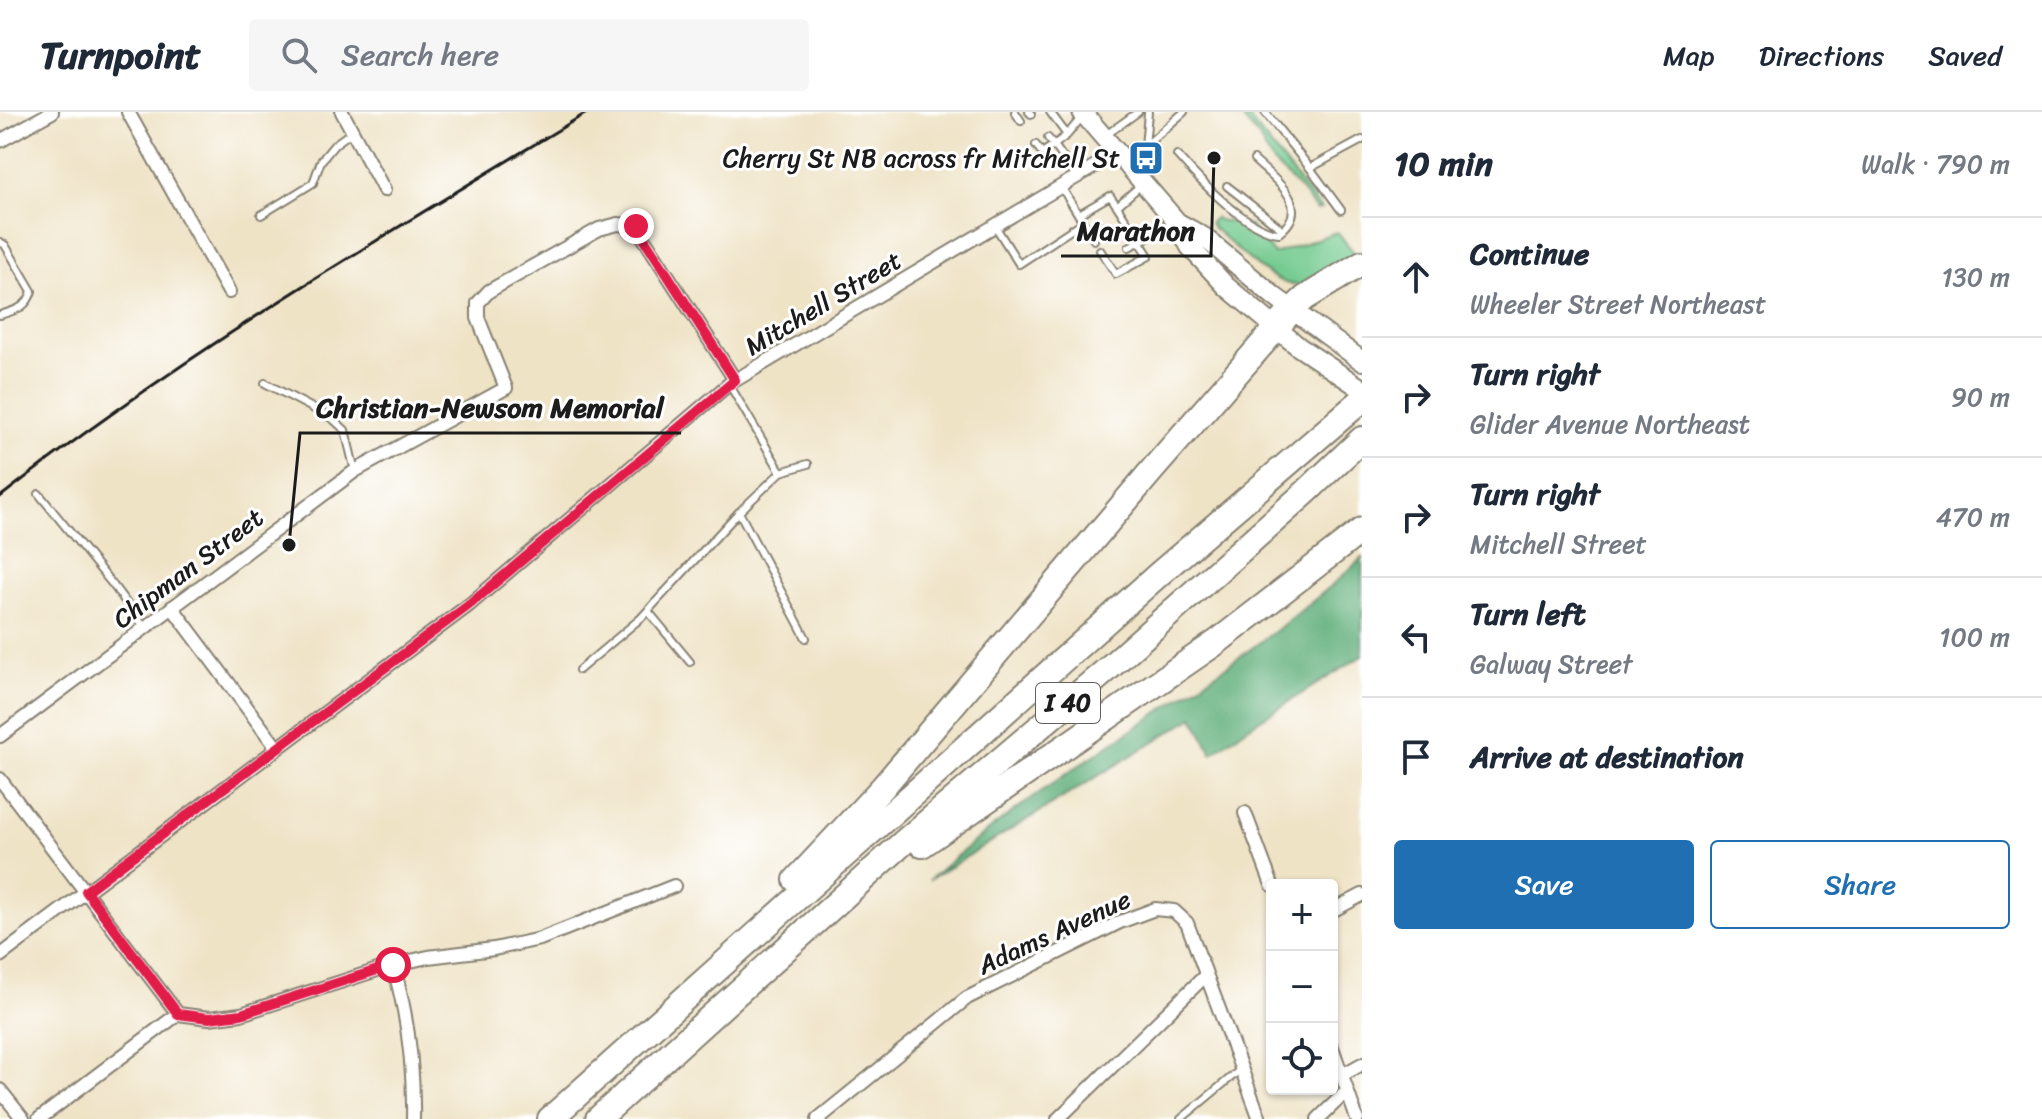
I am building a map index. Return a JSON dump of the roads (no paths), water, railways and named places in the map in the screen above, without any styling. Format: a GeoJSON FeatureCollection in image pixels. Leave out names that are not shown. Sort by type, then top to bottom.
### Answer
{"type":"FeatureCollection","features":[{"type":"Feature","properties":{"kind":"highway"},"geometry":{"type":"LineString","coordinates":[[673,1009],[883,787],[1284,319],[1305,298],[1362,263]]}},
{"type":"Feature","properties":{"kind":"highway","name":"I 40"},"geometry":{"type":"LineString","coordinates":[[550,1119],[1159,574],[1362,400]]}},
{"type":"Feature","properties":{"kind":"highway","name":"I 40"},"geometry":{"type":"LineString","coordinates":[[598,1119],[905,841],[1102,674],[1362,439]]}},
{"type":"Feature","properties":{"kind":"highway"},"geometry":{"type":"LineString","coordinates":[[828,911],[1217,642],[1362,530]]}},
{"type":"Feature","properties":{"kind":"street"},"geometry":{"type":"LineString","coordinates":[[0,141],[52,112]]}},
{"type":"Feature","properties":{"kind":"street"},"geometry":{"type":"LineString","coordinates":[[128,112],[229,292]]}},
{"type":"Feature","properties":{"kind":"street"},"geometry":{"type":"LineString","coordinates":[[342,112],[384,190]]}},
{"type":"Feature","properties":{"kind":"street"},"geometry":{"type":"LineString","coordinates":[[1085,113],[1177,222],[1190,247],[1207,267],[1284,319],[1362,361]]}},
{"type":"Feature","properties":{"kind":"street","name":"Mitchell Street"},"geometry":{"type":"LineString","coordinates":[[0,956],[469,605],[732,382],[1078,178],[1121,158]]}},
{"type":"Feature","properties":{"kind":"street","name":"Chipman Street"},"geometry":{"type":"LineString","coordinates":[[0,736],[355,471],[506,388],[478,318],[478,303],[489,291],[599,229],[618,224],[636,226],[732,382]]}},
{"type":"Feature","properties":{"kind":"street"},"geometry":{"type":"LineString","coordinates":[[1284,319],[1362,389]]}},
{"type":"Feature","properties":{"kind":"street"},"geometry":{"type":"LineString","coordinates":[[172,607],[277,748]]}},
{"type":"Feature","properties":{"kind":"street"},"geometry":{"type":"LineString","coordinates":[[0,779],[178,1014]]}},
{"type":"Feature","properties":{"kind":"street"},"geometry":{"type":"LineString","coordinates":[[1245,813],[1270,879]]}},
{"type":"Feature","properties":{"kind":"street"},"geometry":{"type":"LineString","coordinates":[[39,1119],[178,1014],[209,1018],[241,1014],[393,965],[540,939],[674,886]]}},
{"type":"Feature","properties":{"kind":"street"},"geometry":{"type":"LineString","coordinates":[[1338,908],[1362,895]]}},
{"type":"Feature","properties":{"kind":"street","name":"Adams Avenue"},"geometry":{"type":"LineString","coordinates":[[818,1119],[967,998],[1120,922],[1155,909],[1174,911],[1187,923],[1260,1119]]}},
{"type":"Feature","properties":{"kind":"street"},"geometry":{"type":"LineString","coordinates":[[393,965],[407,1018],[413,1119]]}},
{"type":"Feature","properties":{"kind":"street"},"geometry":{"type":"LineString","coordinates":[[1058,1119],[1206,975]]}},
{"type":"Feature","properties":{"kind":"street"},"geometry":{"type":"LineString","coordinates":[[1338,1064],[1357,1119]]}},
{"type":"Feature","properties":{"kind":"street"},"geometry":{"type":"LineString","coordinates":[[1342,1075],[1362,1064]]}},
{"type":"Feature","properties":{"kind":"street"},"geometry":{"type":"LineString","coordinates":[[0,1090],[23,1119]]}},
{"type":"Feature","properties":{"kind":"street"},"geometry":{"type":"LineString","coordinates":[[1318,1119],[1347,1091]]}},
{"type":"Feature","properties":{"kind":"lane"},"geometry":{"type":"LineString","coordinates":[[1015,112],[1021,121]]}},
{"type":"Feature","properties":{"kind":"lane"},"geometry":{"type":"LineString","coordinates":[[1050,112],[1067,135]]}},
{"type":"Feature","properties":{"kind":"lane"},"geometry":{"type":"LineString","coordinates":[[1103,137],[1138,112]]}},
{"type":"Feature","properties":{"kind":"lane"},"geometry":{"type":"LineString","coordinates":[[1145,147],[1148,112]]}},
{"type":"Feature","properties":{"kind":"lane"},"geometry":{"type":"LineString","coordinates":[[1121,158],[1145,147],[1184,112]]}},
{"type":"Feature","properties":{"kind":"lane"},"geometry":{"type":"LineString","coordinates":[[1265,112],[1341,210]]}},
{"type":"Feature","properties":{"kind":"lane"},"geometry":{"type":"LineString","coordinates":[[1036,145],[1042,153],[1067,135],[1085,113]]}},
{"type":"Feature","properties":{"kind":"lane"},"geometry":{"type":"LineString","coordinates":[[261,215],[313,183],[321,161],[335,144],[353,131]]}},
{"type":"Feature","properties":{"kind":"lane"},"geometry":{"type":"LineString","coordinates":[[1048,138],[1078,178]]}},
{"type":"Feature","properties":{"kind":"lane"},"geometry":{"type":"LineString","coordinates":[[1310,168],[1362,140]]}},
{"type":"Feature","properties":{"kind":"lane"},"geometry":{"type":"LineString","coordinates":[[1177,155],[1215,196],[1267,231],[1279,233],[1291,223],[1294,213],[1292,202],[1284,189],[1254,160]]}},
{"type":"Feature","properties":{"kind":"lane"},"geometry":{"type":"LineString","coordinates":[[1112,218],[1143,184]]}},
{"type":"Feature","properties":{"kind":"lane"},"geometry":{"type":"LineString","coordinates":[[1227,186],[1283,230]]}},
{"type":"Feature","properties":{"kind":"lane"},"geometry":{"type":"LineString","coordinates":[[1062,188],[1094,240]]}},
{"type":"Feature","properties":{"kind":"lane"},"geometry":{"type":"LineString","coordinates":[[1079,214],[1110,196],[1149,256],[1116,274],[1100,250]]}},
{"type":"Feature","properties":{"kind":"lane"},"geometry":{"type":"LineString","coordinates":[[995,226],[1019,264],[1083,222]]}},
{"type":"Feature","properties":{"kind":"lane"},"geometry":{"type":"LineString","coordinates":[[1129,247],[1177,222]]}},
{"type":"Feature","properties":{"kind":"lane"},"geometry":{"type":"LineString","coordinates":[[1089,231],[1100,225]]}},
{"type":"Feature","properties":{"kind":"lane"},"geometry":{"type":"LineString","coordinates":[[1120,231],[1130,225]]}},
{"type":"Feature","properties":{"kind":"lane"},"geometry":{"type":"LineString","coordinates":[[0,242],[5,245],[32,291],[28,302],[18,310],[0,315]]}},
{"type":"Feature","properties":{"kind":"lane"},"geometry":{"type":"LineString","coordinates":[[1108,261],[1117,254]]}},
{"type":"Feature","properties":{"kind":"lane"},"geometry":{"type":"LineString","coordinates":[[732,382],[781,472]]}},
{"type":"Feature","properties":{"kind":"lane"},"geometry":{"type":"LineString","coordinates":[[265,383],[333,419],[345,430],[355,471]]}},
{"type":"Feature","properties":{"kind":"lane"},"geometry":{"type":"LineString","coordinates":[[579,670],[648,611],[739,512],[781,472],[808,464]]}},
{"type":"Feature","properties":{"kind":"lane"},"geometry":{"type":"LineString","coordinates":[[39,494],[145,628]]}},
{"type":"Feature","properties":{"kind":"lane"},"geometry":{"type":"LineString","coordinates":[[739,512],[806,638]]}},
{"type":"Feature","properties":{"kind":"lane"},"geometry":{"type":"LineString","coordinates":[[648,611],[690,662]]}},
{"type":"Feature","properties":{"kind":"lane"},"geometry":{"type":"LineString","coordinates":[[1181,1119],[1241,1069]]}},
{"type":"Feature","properties":{"kind":"railway"},"geometry":{"type":"LineString","coordinates":[[0,497],[70,444],[214,344],[362,249],[588,112]]}},
{"type":"Feature","properties":{"kind":"place","name":"Cherry St NB across fr Mitchell St"},"geometry":{"type":"Point","coordinates":[1146,158]}},
{"type":"Feature","properties":{"kind":"place","name":"Marathon"},"geometry":{"type":"Point","coordinates":[1214,158]}},
{"type":"Feature","properties":{"kind":"place","name":"Christian-Newsom Memorial"},"geometry":{"type":"Point","coordinates":[289,545]}}]}
